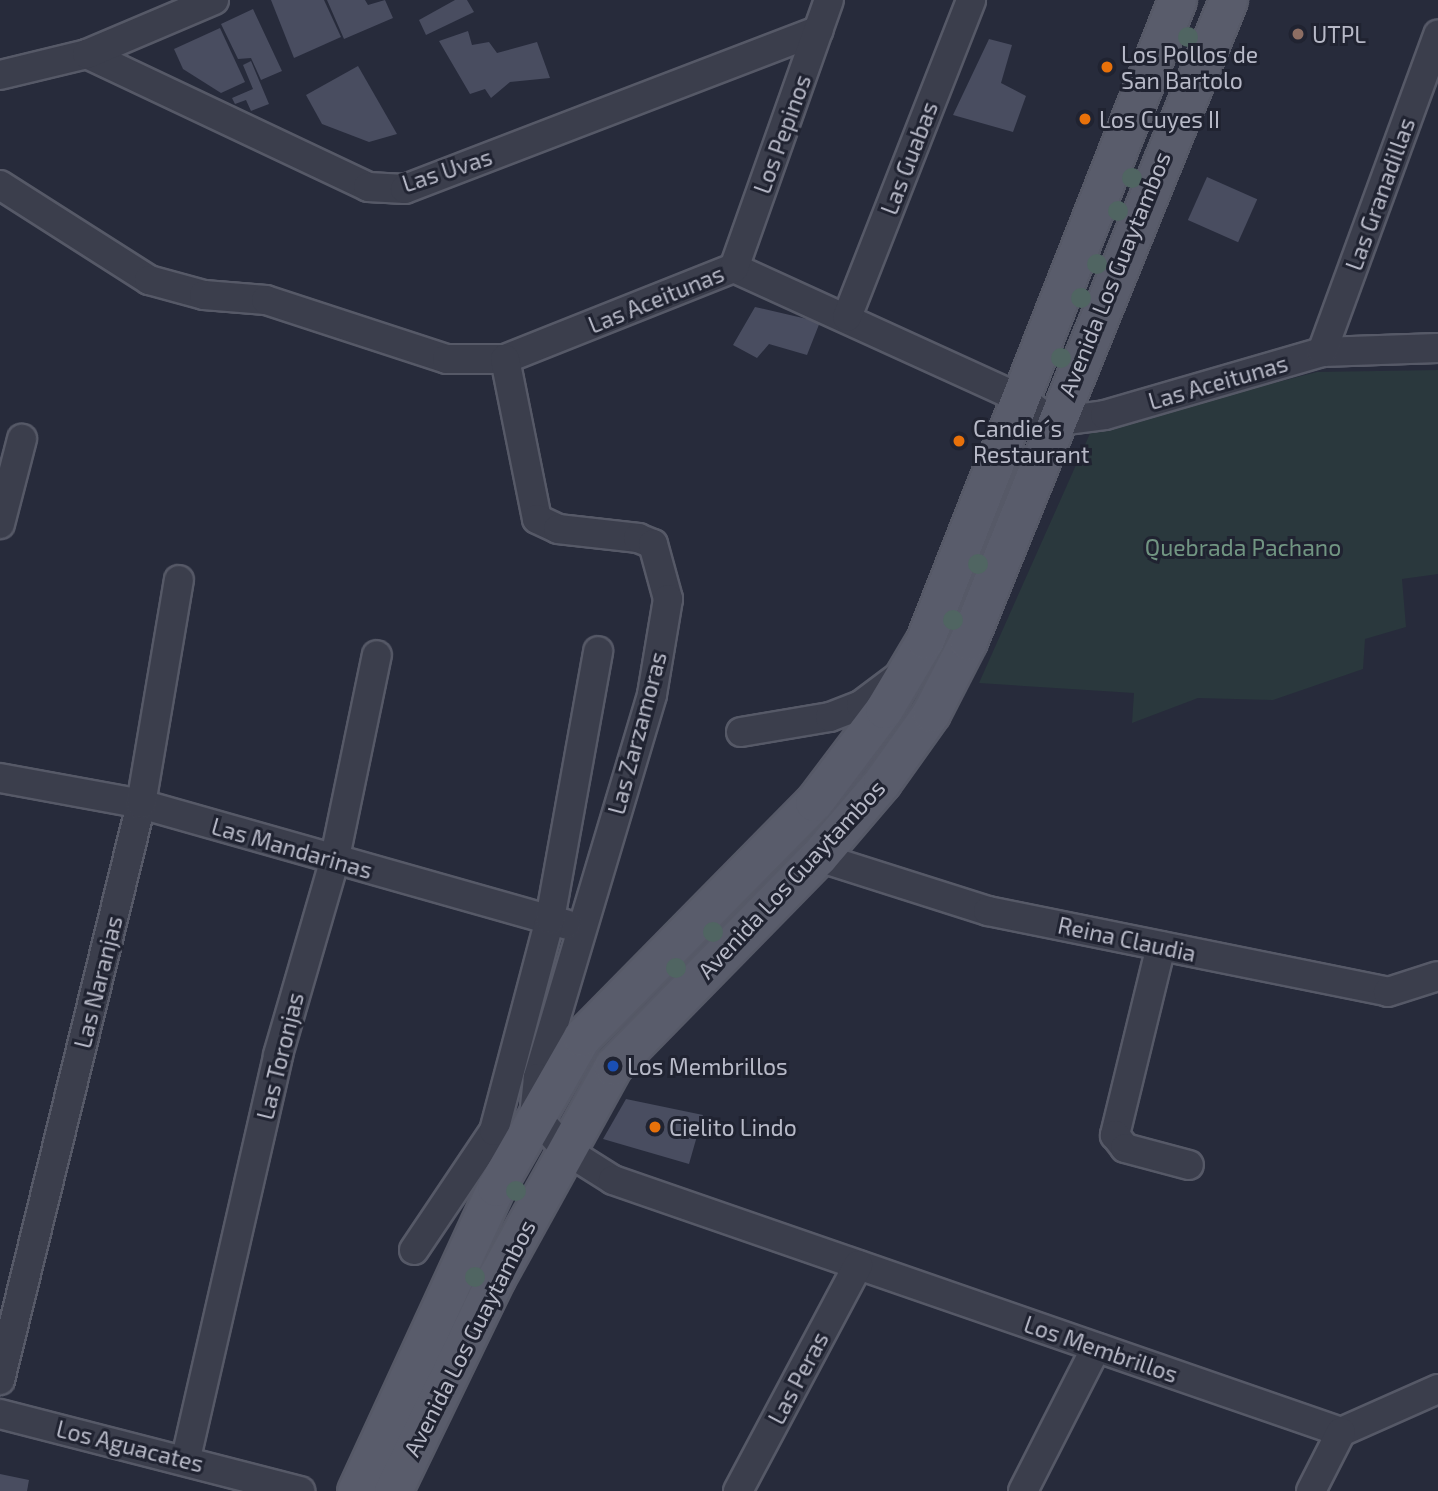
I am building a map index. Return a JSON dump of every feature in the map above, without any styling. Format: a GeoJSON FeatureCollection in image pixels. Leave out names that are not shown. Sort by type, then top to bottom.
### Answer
{"type":"FeatureCollection","features":[{"type":"Feature","properties":{"kind":"main road","name":"Avenida Los Guaytambos"},"geometry":{"type":"LineString","coordinates":[[356,1491],[534,1114],[582,1037],[814,802],[908,670],[925,640],[1177,0]]}},
{"type":"Feature","properties":{"kind":"main road","name":"Avenida Los Guaytambos"},"geometry":{"type":"LineString","coordinates":[[393,1491],[496,1278],[613,1066],[818,857],[882,782],[931,713],[968,641],[1053,422],[1227,0]]}},
{"type":"Feature","properties":{"kind":"street"},"geometry":{"type":"LineString","coordinates":[[0,75],[87,54],[214,0]]}},
{"type":"Feature","properties":{"kind":"street","name":"Los Pepinos"},"geometry":{"type":"LineString","coordinates":[[734,268],[829,0]]}},
{"type":"Feature","properties":{"kind":"street","name":"Las Guabas"},"geometry":{"type":"LineString","coordinates":[[847,317],[971,0]]}},
{"type":"Feature","properties":{"kind":"street","name":"Las Uvas"},"geometry":{"type":"LineString","coordinates":[[87,54],[368,187],[405,189],[819,30]]}},
{"type":"Feature","properties":{"kind":"street","name":"Las Granadillas"},"geometry":{"type":"LineString","coordinates":[[1322,352],[1438,35]]}},
{"type":"Feature","properties":{"kind":"street","name":"Las Aceitunas"},"geometry":{"type":"LineString","coordinates":[[0,185],[149,279],[204,295],[265,300],[447,359],[505,359],[734,268],[847,317],[1021,399],[1053,422],[1105,415],[1322,352],[1438,348]]}},
{"type":"Feature","properties":{"kind":"street","name":"Las Zarzamoras"},"geometry":{"type":"LineString","coordinates":[[505,359],[537,519],[558,529],[653,544],[668,598],[652,695],[538,1078],[534,1114]]}},
{"type":"Feature","properties":{"kind":"street"},"geometry":{"type":"LineString","coordinates":[[0,524],[22,439]]}},
{"type":"Feature","properties":{"kind":"street","name":"Las Naranjas"},"geometry":{"type":"LineString","coordinates":[[0,1380],[141,804],[179,580]]}},
{"type":"Feature","properties":{"kind":"street","name":"Las Zarzamoras"},"geometry":{"type":"LineString","coordinates":[[414,1250],[494,1131],[550,919],[598,651]]}},
{"type":"Feature","properties":{"kind":"street","name":"Las Toronjas"},"geometry":{"type":"LineString","coordinates":[[186,1458],[278,1055],[334,862],[377,655]]}},
{"type":"Feature","properties":{"kind":"street"},"geometry":{"type":"LineString","coordinates":[[741,732],[830,717],[861,705],[908,670]]}},
{"type":"Feature","properties":{"kind":"street","name":"Las Mandarinas"},"geometry":{"type":"LineString","coordinates":[[0,778],[141,804],[334,862],[581,929]]}},
{"type":"Feature","properties":{"kind":"street","name":"Reina Claudia"},"geometry":{"type":"LineString","coordinates":[[818,857],[988,911],[1388,992],[1438,976]]}},
{"type":"Feature","properties":{"kind":"street"},"geometry":{"type":"LineString","coordinates":[[1161,946],[1115,1135],[1125,1149],[1189,1166]]}},
{"type":"Feature","properties":{"kind":"street","name":"Los Membrillos"},"geometry":{"type":"LineString","coordinates":[[534,1114],[567,1151],[613,1180],[1341,1433]]}},
{"type":"Feature","properties":{"kind":"street","name":"Las Peras"},"geometry":{"type":"LineString","coordinates":[[738,1491],[858,1265]]}},
{"type":"Feature","properties":{"kind":"street"},"geometry":{"type":"LineString","coordinates":[[1023,1491],[1096,1348]]}},
{"type":"Feature","properties":{"kind":"street"},"geometry":{"type":"LineString","coordinates":[[1311,1491],[1341,1433],[1438,1389]]}},
{"type":"Feature","properties":{"kind":"street","name":"Los Aguacates"},"geometry":{"type":"LineString","coordinates":[[0,1414],[186,1458],[300,1491]]}},
{"type":"Feature","properties":{"kind":"green space","name":"Quebrada Pachano"},"geometry":{"type":"Polygon","coordinates":[[[1438,370],[1438,574],[1402,579],[1406,627],[1365,639],[1363,669],[1273,700],[1198,698],[1132,723],[1134,693],[979,683],[1092,429],[1317,372],[1438,370]]]}},
{"type":"Feature","properties":{"kind":"building"},"geometry":{"type":"Polygon","coordinates":[[[271,0],[324,0],[341,37],[294,58],[271,0]]]}},
{"type":"Feature","properties":{"kind":"building"},"geometry":{"type":"Polygon","coordinates":[[[327,0],[365,0],[368,5],[385,0],[393,18],[344,39],[327,0]]]}},
{"type":"Feature","properties":{"kind":"building"},"geometry":{"type":"Polygon","coordinates":[[[455,0],[467,0],[474,12],[426,35],[419,20],[455,0]]]}},
{"type":"Feature","properties":{"kind":"building"},"geometry":{"type":"Polygon","coordinates":[[[253,9],[282,71],[261,80],[251,58],[238,59],[221,24],[253,9]]]}},
{"type":"Feature","properties":{"kind":"building"},"geometry":{"type":"Polygon","coordinates":[[[220,28],[245,82],[221,93],[183,69],[174,49],[220,28]]]}},
{"type":"Feature","properties":{"kind":"building"},"geometry":{"type":"Polygon","coordinates":[[[468,31],[472,45],[489,42],[497,53],[537,42],[550,78],[510,82],[491,98],[485,89],[470,94],[439,41],[468,31]]]}},
{"type":"Feature","properties":{"kind":"building"},"geometry":{"type":"Polygon","coordinates":[[[989,39],[1012,45],[1001,83],[1026,96],[1013,132],[953,115],[989,39]]]}},
{"type":"Feature","properties":{"kind":"building"},"geometry":{"type":"Polygon","coordinates":[[[251,61],[269,104],[251,111],[246,100],[235,104],[232,98],[253,89],[243,65],[251,61]]]}},
{"type":"Feature","properties":{"kind":"building"},"geometry":{"type":"Polygon","coordinates":[[[358,66],[397,134],[369,142],[322,124],[306,95],[358,66]]]}},
{"type":"Feature","properties":{"kind":"building"},"geometry":{"type":"Polygon","coordinates":[[[1207,177],[1257,199],[1238,242],[1188,220],[1207,177]]]}},
{"type":"Feature","properties":{"kind":"building"},"geometry":{"type":"Polygon","coordinates":[[[755,307],[820,322],[807,355],[769,344],[757,358],[733,345],[755,307]]]}},
{"type":"Feature","properties":{"kind":"building","name":"Cielito Lindo"},"geometry":{"type":"Polygon","coordinates":[[[626,1099],[703,1115],[689,1164],[603,1139],[626,1099]]]}},
{"type":"Feature","properties":{"kind":"building"},"geometry":{"type":"Polygon","coordinates":[[[0,1474],[29,1480],[27,1491],[0,1491],[0,1474]]]}},
{"type":"Feature","properties":{"kind":"place","name":"UTPL"},"geometry":{"type":"Point","coordinates":[1298,34]}},
{"type":"Feature","properties":{"kind":"place","name":"Los Pollos de San Bartolo"},"geometry":{"type":"Point","coordinates":[1107,67]}},
{"type":"Feature","properties":{"kind":"place","name":"Los Cuyes II"},"geometry":{"type":"Point","coordinates":[1085,119]}},
{"type":"Feature","properties":{"kind":"place","name":"Candie´s Restaurant"},"geometry":{"type":"Point","coordinates":[959,441]}},
{"type":"Feature","properties":{"kind":"place","name":"Los Membrillos"},"geometry":{"type":"Point","coordinates":[613,1066]}},
{"type":"Feature","properties":{"kind":"place","name":"Cielito Lindo"},"geometry":{"type":"Point","coordinates":[655,1127]}}]}
